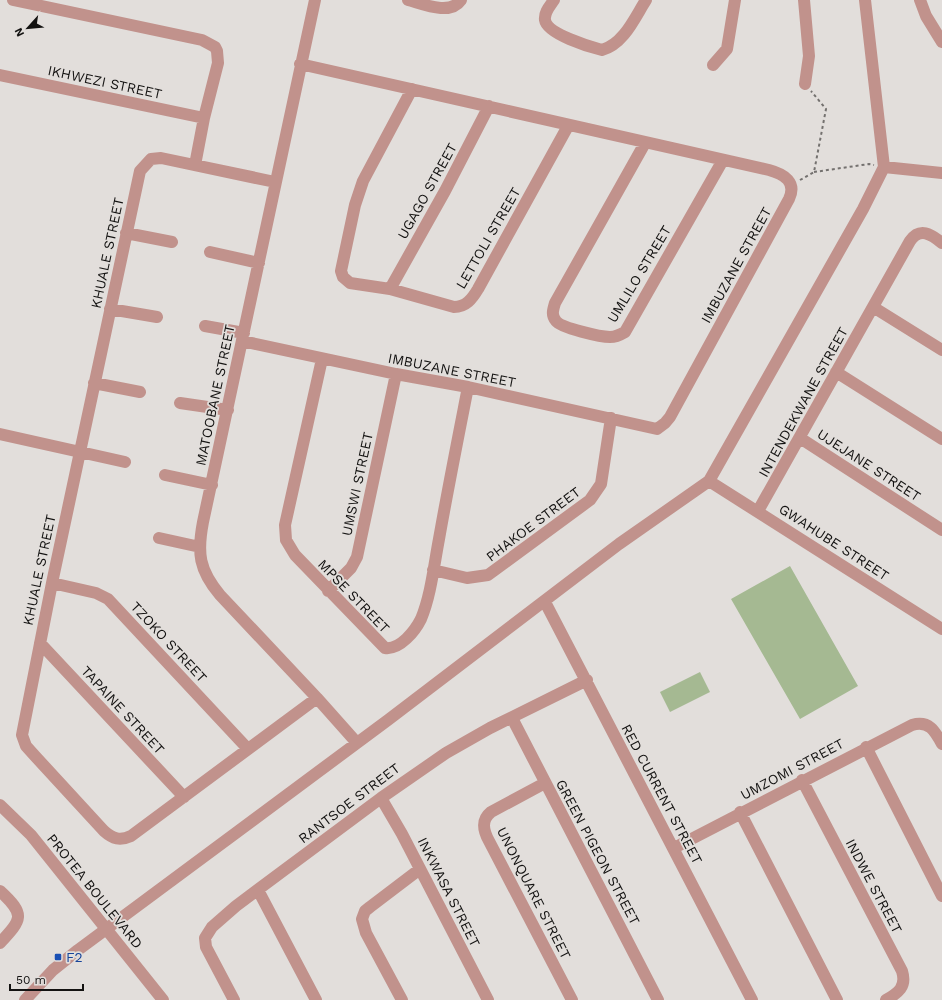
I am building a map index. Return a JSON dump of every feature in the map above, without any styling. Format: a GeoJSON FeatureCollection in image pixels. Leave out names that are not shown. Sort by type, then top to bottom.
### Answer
{"type":"FeatureCollection","features":[{"type":"Feature","properties":{"kind":"street"},"geometry":{"type":"LineString","coordinates":[[13,0],[210,42],[217,51],[218,63],[204,118],[195,165]]}},
{"type":"Feature","properties":{"kind":"street","name":"MATOOBANE STREET"},"geometry":{"type":"LineString","coordinates":[[315,0],[300,64],[202,528],[200,547],[201,566],[210,584],[357,743]]}},
{"type":"Feature","properties":{"kind":"street"},"geometry":{"type":"LineString","coordinates":[[408,0],[442,8],[455,6],[461,0]]}},
{"type":"Feature","properties":{"kind":"street"},"geometry":{"type":"LineString","coordinates":[[554,0],[546,14],[545,19],[549,28],[560,34],[602,50],[610,48],[618,41],[646,0]]}},
{"type":"Feature","properties":{"kind":"street"},"geometry":{"type":"LineString","coordinates":[[713,64],[727,49],[735,0]]}},
{"type":"Feature","properties":{"kind":"street"},"geometry":{"type":"LineString","coordinates":[[804,0],[810,56],[805,84]]}},
{"type":"Feature","properties":{"kind":"street"},"geometry":{"type":"LineString","coordinates":[[25,1000],[62,962],[545,602],[619,544],[708,481],[859,216],[884,167],[865,0]]}},
{"type":"Feature","properties":{"kind":"street"},"geometry":{"type":"LineString","coordinates":[[920,0],[926,16],[942,42]]}},
{"type":"Feature","properties":{"kind":"street"},"geometry":{"type":"LineString","coordinates":[[300,64],[779,173],[789,180],[792,185]]}},
{"type":"Feature","properties":{"kind":"street","name":"IKHWEZI STREET"},"geometry":{"type":"LineString","coordinates":[[0,75],[204,118]]}},
{"type":"Feature","properties":{"kind":"street","name":"LETTOLI STREET"},"geometry":{"type":"LineString","coordinates":[[412,89],[363,182],[355,205],[341,271],[343,277],[350,283],[390,289],[454,307],[458,307],[468,302],[478,289],[568,126]]}},
{"type":"Feature","properties":{"kind":"street","name":"UGAGO STREET"},"geometry":{"type":"LineString","coordinates":[[390,289],[445,191],[489,106]]}},
{"type":"Feature","properties":{"kind":"street","name":"UMLILO STREET"},"geometry":{"type":"LineString","coordinates":[[645,143],[555,303],[553,317],[562,326],[608,338],[620,336],[625,332],[723,160]]}},
{"type":"Feature","properties":{"kind":"street","name":"KHUALE STREET"},"geometry":{"type":"LineString","coordinates":[[275,182],[161,158],[150,159],[140,171],[22,729],[23,740],[34,756],[98,825],[109,835],[116,838],[125,838],[184,797],[317,698]]}},
{"type":"Feature","properties":{"kind":"street"},"geometry":{"type":"LineString","coordinates":[[884,167],[942,173]]}},
{"type":"Feature","properties":{"kind":"street","name":"IMBUZANE STREET"},"geometry":{"type":"LineString","coordinates":[[205,326],[322,359],[468,387],[657,429],[666,423],[790,199],[793,190],[792,185]]}},
{"type":"Feature","properties":{"kind":"street"},"geometry":{"type":"LineString","coordinates":[[126,233],[172,242]]}},
{"type":"Feature","properties":{"kind":"street"},"geometry":{"type":"LineString","coordinates":[[942,243],[926,233],[915,235],[873,307],[942,350]]}},
{"type":"Feature","properties":{"kind":"street"},"geometry":{"type":"LineString","coordinates":[[210,252],[259,263]]}},
{"type":"Feature","properties":{"kind":"street","name":"INTENDEKWANE STREET"},"geometry":{"type":"LineString","coordinates":[[758,511],[873,307]]}},
{"type":"Feature","properties":{"kind":"street"},"geometry":{"type":"LineString","coordinates":[[110,309],[157,317]]}},
{"type":"Feature","properties":{"kind":"street","name":"MPSE STREET"},"geometry":{"type":"LineString","coordinates":[[322,359],[285,534],[287,544],[295,555],[328,591],[381,646],[388,649],[400,644],[412,633],[420,621],[433,570],[468,387]]}},
{"type":"Feature","properties":{"kind":"street"},"geometry":{"type":"LineString","coordinates":[[836,372],[942,439]]}},
{"type":"Feature","properties":{"kind":"street","name":"UMSWI STREET"},"geometry":{"type":"LineString","coordinates":[[328,591],[351,568],[356,557],[396,374]]}},
{"type":"Feature","properties":{"kind":"street"},"geometry":{"type":"LineString","coordinates":[[94,383],[140,392]]}},
{"type":"Feature","properties":{"kind":"street"},"geometry":{"type":"LineString","coordinates":[[180,403],[228,410]]}},
{"type":"Feature","properties":{"kind":"street","name":"PHAKOE STREET"},"geometry":{"type":"LineString","coordinates":[[433,570],[467,578],[488,575],[590,500],[601,484],[611,418]]}},
{"type":"Feature","properties":{"kind":"street"},"geometry":{"type":"LineString","coordinates":[[0,434],[125,462]]}},
{"type":"Feature","properties":{"kind":"street","name":"UJEJANE STREET"},"geometry":{"type":"LineString","coordinates":[[800,438],[942,530]]}},
{"type":"Feature","properties":{"kind":"street"},"geometry":{"type":"LineString","coordinates":[[165,475],[212,485]]}},
{"type":"Feature","properties":{"kind":"street","name":"GWAHUBE STREET"},"geometry":{"type":"LineString","coordinates":[[708,481],[758,511],[942,629]]}},
{"type":"Feature","properties":{"kind":"street"},"geometry":{"type":"LineString","coordinates":[[159,538],[200,547]]}},
{"type":"Feature","properties":{"kind":"street","name":"TZOKO STREET"},"geometry":{"type":"LineString","coordinates":[[52,584],[96,593],[108,599],[248,749]]}},
{"type":"Feature","properties":{"kind":"street","name":"RED CURRENT STREET"},"geometry":{"type":"LineString","coordinates":[[545,602],[587,680],[752,1000]]}},
{"type":"Feature","properties":{"kind":"street","name":"TAPAINE STREET"},"geometry":{"type":"LineString","coordinates":[[40,643],[184,797]]}},
{"type":"Feature","properties":{"kind":"street","name":"RANTSOE STREET"},"geometry":{"type":"LineString","coordinates":[[234,1000],[206,947],[205,938],[212,927],[258,890],[381,798],[446,753],[587,680]]}},
{"type":"Feature","properties":{"kind":"street","name":"GREEN PIGEON STREET"},"geometry":{"type":"LineString","coordinates":[[512,718],[658,1000]]}},
{"type":"Feature","properties":{"kind":"street","name":"UMZOMI STREET"},"geometry":{"type":"LineString","coordinates":[[674,848],[740,812],[912,724],[926,724],[934,730],[942,744]]}},
{"type":"Feature","properties":{"kind":"street"},"geometry":{"type":"LineString","coordinates":[[866,747],[942,896]]}},
{"type":"Feature","properties":{"kind":"street","name":"INDWE STREET"},"geometry":{"type":"LineString","coordinates":[[802,780],[904,977],[903,986],[894,996],[886,1000]]}},
{"type":"Feature","properties":{"kind":"street","name":"UNONQUARE STREET"},"geometry":{"type":"LineString","coordinates":[[546,783],[491,812],[485,818],[483,828],[488,841],[572,1000]]}},
{"type":"Feature","properties":{"kind":"street","name":"INKWASA STREET"},"geometry":{"type":"LineString","coordinates":[[381,798],[420,869],[488,1000]]}},
{"type":"Feature","properties":{"kind":"street","name":"PROTEA BOULEVARD"},"geometry":{"type":"LineString","coordinates":[[0,805],[31,835],[163,1000]]}},
{"type":"Feature","properties":{"kind":"street"},"geometry":{"type":"LineString","coordinates":[[740,812],[838,1000]]}},
{"type":"Feature","properties":{"kind":"street"},"geometry":{"type":"LineString","coordinates":[[402,1000],[366,933],[362,918],[365,911],[420,869]]}},
{"type":"Feature","properties":{"kind":"street"},"geometry":{"type":"LineString","coordinates":[[258,890],[316,1000]]}},
{"type":"Feature","properties":{"kind":"street"},"geometry":{"type":"LineString","coordinates":[[0,891],[14,905],[18,918],[15,926],[0,943]]}},
{"type":"Feature","properties":{"kind":"path"},"geometry":{"type":"LineString","coordinates":[[805,84],[826,109],[814,172]]}},
{"type":"Feature","properties":{"kind":"path"},"geometry":{"type":"LineString","coordinates":[[792,185],[814,172],[869,164],[884,167]]}},
{"type":"Feature","properties":{"kind":"green space"},"geometry":{"type":"Polygon","coordinates":[[[790,566],[858,686],[800,719],[731,599],[790,566]]]}},
{"type":"Feature","properties":{"kind":"green space"},"geometry":{"type":"Polygon","coordinates":[[[700,672],[710,692],[670,712],[660,692],[700,672]]]}},
{"type":"Feature","properties":{"kind":"place","name":"F2"},"geometry":{"type":"Point","coordinates":[58,957]}}]}
